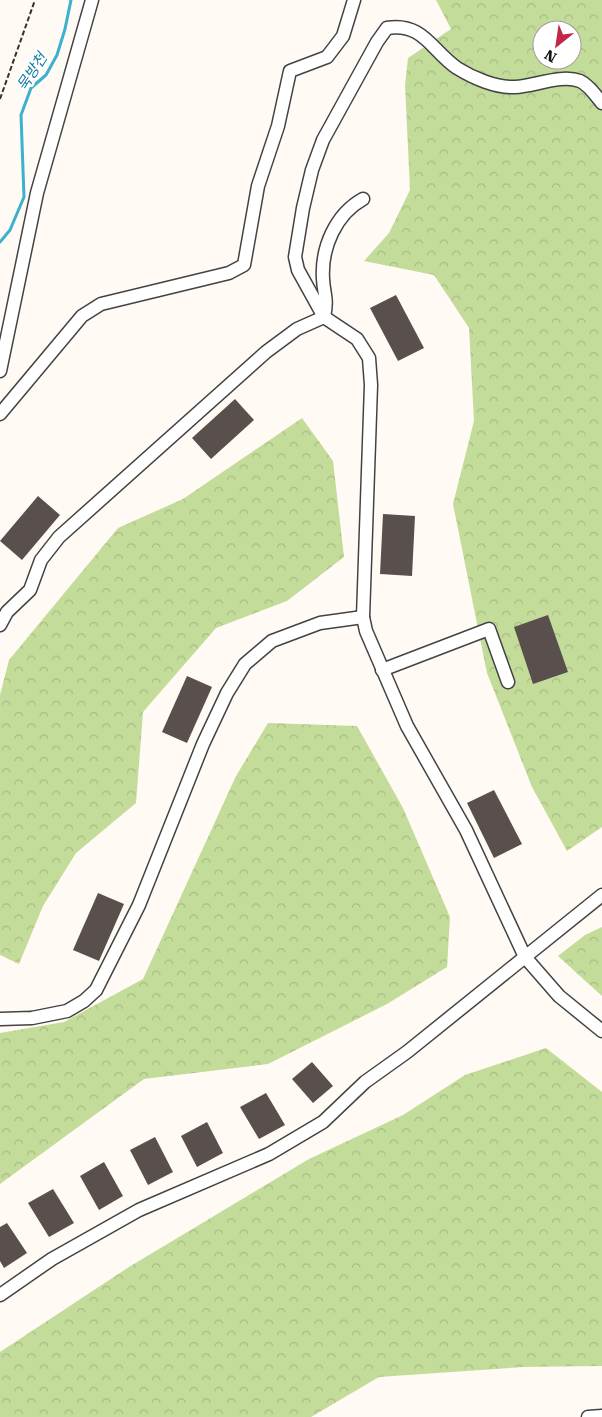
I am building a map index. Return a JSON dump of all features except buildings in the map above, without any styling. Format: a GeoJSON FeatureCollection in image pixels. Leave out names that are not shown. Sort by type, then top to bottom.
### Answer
{"type":"FeatureCollection","features":[{"type":"Feature","properties":{"kind":"street"},"geometry":{"type":"LineString","coordinates":[[0,371],[37,193],[92,0]]}},
{"type":"Feature","properties":{"kind":"street"},"geometry":{"type":"LineString","coordinates":[[0,414],[82,316],[101,304],[229,273],[244,265],[258,186],[278,126],[290,71],[327,57],[343,36],[354,0]]}},
{"type":"Feature","properties":{"kind":"street"},"geometry":{"type":"LineString","coordinates":[[602,103],[592,90],[580,81],[556,81],[515,88],[499,86],[456,67],[413,29],[401,26],[387,28],[377,42],[324,140],[312,170],[303,208],[296,257],[298,270],[324,317],[357,339],[369,358],[371,385],[363,617],[382,670],[407,726],[466,830],[526,957],[559,996],[602,1031]]}},
{"type":"Feature","properties":{"kind":"street"},"geometry":{"type":"LineString","coordinates":[[324,317],[328,301],[323,279],[328,245],[334,228],[343,213],[363,199]]}},
{"type":"Feature","properties":{"kind":"street"},"geometry":{"type":"LineString","coordinates":[[0,625],[7,612],[30,590],[42,560],[58,537],[266,352],[298,329],[324,317]]}},
{"type":"Feature","properties":{"kind":"street"},"geometry":{"type":"LineString","coordinates":[[0,1019],[32,1018],[67,1011],[84,1001],[96,990],[139,905],[203,744],[227,693],[245,664],[272,641],[320,623],[363,617]]}},
{"type":"Feature","properties":{"kind":"street"},"geometry":{"type":"LineString","coordinates":[[382,670],[489,629],[508,682]]}},
{"type":"Feature","properties":{"kind":"street"},"geometry":{"type":"LineString","coordinates":[[0,1295],[52,1259],[130,1215],[269,1154],[323,1122],[365,1082],[407,1052],[602,895]]}},
{"type":"Feature","properties":{"kind":"street"},"geometry":{"type":"LineString","coordinates":[[588,1417],[602,1416]]}},
{"type":"Feature","properties":{"kind":"path"},"geometry":{"type":"LineString","coordinates":[[0,99],[36,0]]}},
{"type":"Feature","properties":{"kind":"green space"},"geometry":{"type":"Polygon","coordinates":[[[436,0],[602,0],[602,827],[567,851],[532,787],[487,673],[453,504],[474,421],[469,328],[434,275],[364,261],[389,233],[410,190],[405,85],[408,58],[451,29],[436,0]]]}},
{"type":"Feature","properties":{"kind":"green space"},"geometry":{"type":"Polygon","coordinates":[[[302,418],[333,461],[344,557],[287,601],[216,628],[143,712],[136,803],[76,853],[43,906],[19,964],[0,955],[0,695],[9,660],[118,528],[183,499],[302,418]]]}},
{"type":"Feature","properties":{"kind":"green space"},"geometry":{"type":"Polygon","coordinates":[[[268,723],[357,726],[403,808],[450,917],[447,967],[387,1004],[268,1064],[144,1079],[0,1184],[0,1033],[64,1022],[143,979],[236,776],[268,723]]]}},
{"type":"Feature","properties":{"kind":"green space"},"geometry":{"type":"Polygon","coordinates":[[[602,927],[602,996],[558,956],[585,935],[602,927]]]}},
{"type":"Feature","properties":{"kind":"green space"},"geometry":{"type":"Polygon","coordinates":[[[546,1048],[602,1092],[602,1366],[523,1367],[379,1377],[311,1417],[0,1417],[0,1352],[129,1267],[309,1159],[403,1115],[465,1075],[546,1048]]]}},
{"type":"Feature","properties":{"kind":"waterway","name":"묵방천"},"geometry":{"type":"LineString","coordinates":[[0,242],[10,230],[24,197],[21,115],[31,88],[46,75],[57,55],[71,0]]}}]}
